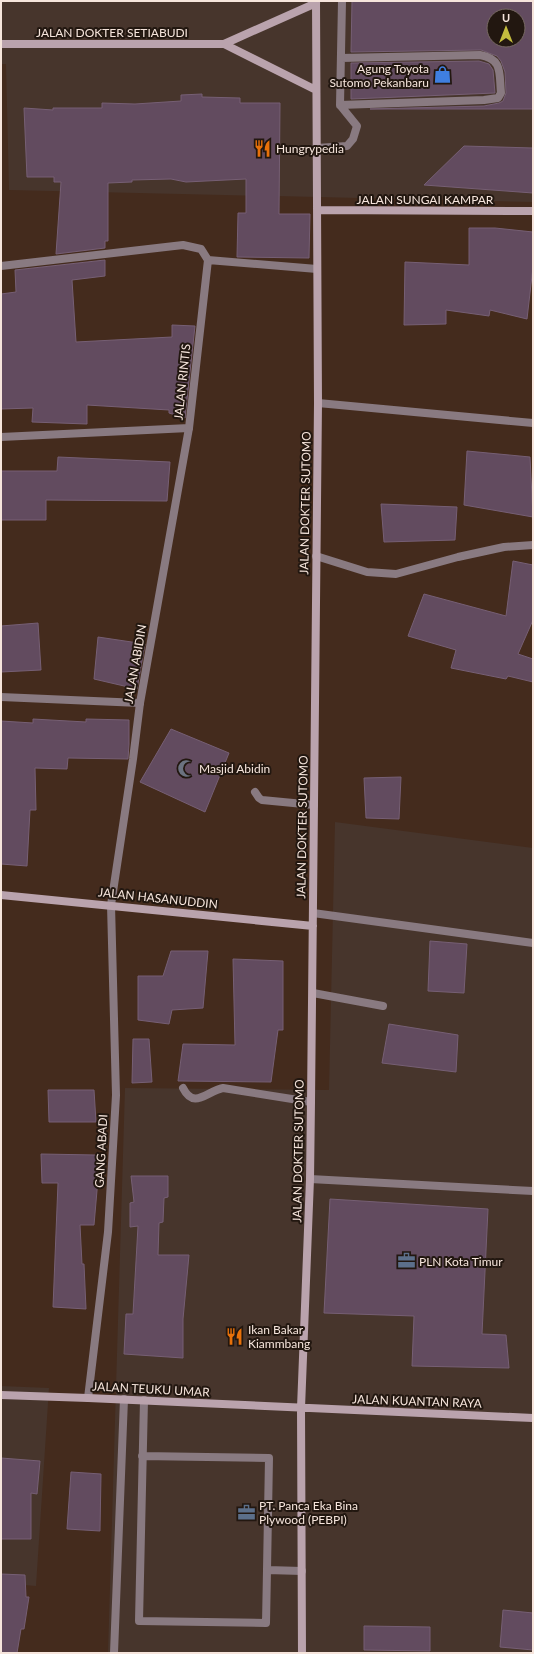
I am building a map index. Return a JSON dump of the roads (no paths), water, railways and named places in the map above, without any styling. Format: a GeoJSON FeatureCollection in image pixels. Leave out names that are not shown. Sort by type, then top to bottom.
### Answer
{"type":"FeatureCollection","features":[{"type":"Feature","properties":{"kind":"main road","name":"JALAN DOKTER SETIABUDI"},"geometry":{"type":"LineString","coordinates":[[1,44],[224,44],[316,2]]}},
{"type":"Feature","properties":{"kind":"main road","name":"JALAN DOKTER SUTOMO"},"geometry":{"type":"LineString","coordinates":[[302,1653],[301,1408],[310,1180],[313,994],[318,403],[316,2]]}},
{"type":"Feature","properties":{"kind":"main road","name":"JALAN DOKTER SETIABUDI"},"geometry":{"type":"LineString","coordinates":[[224,44],[316,90]]}},
{"type":"Feature","properties":{"kind":"main road","name":"JALAN SUNGAI KAMPAR"},"geometry":{"type":"LineString","coordinates":[[318,210],[533,211]]}},
{"type":"Feature","properties":{"kind":"main road","name":"JALAN HASANUDDIN"},"geometry":{"type":"LineString","coordinates":[[1,895],[313,926]]}},
{"type":"Feature","properties":{"kind":"main road","name":"JALAN TEUKU UMAR"},"geometry":{"type":"LineString","coordinates":[[1,1395],[124,1399],[301,1408]]}},
{"type":"Feature","properties":{"kind":"main road","name":"JALAN KUANTAN RAYA"},"geometry":{"type":"LineString","coordinates":[[301,1408],[533,1418]]}},
{"type":"Feature","properties":{"kind":"street"},"geometry":{"type":"LineString","coordinates":[[317,148],[347,146],[353,139],[357,126],[340,106],[342,1]]}},
{"type":"Feature","properties":{"kind":"street"},"geometry":{"type":"LineString","coordinates":[[340,106],[484,100],[498,98],[501,93],[498,66],[491,57],[480,55],[341,58]]}},
{"type":"Feature","properties":{"kind":"street"},"geometry":{"type":"LineString","coordinates":[[1,266],[183,245],[201,249],[208,260],[317,269]]}},
{"type":"Feature","properties":{"kind":"street","name":"JALAN RINTIS"},"geometry":{"type":"LineString","coordinates":[[1,437],[189,428],[208,260]]}},
{"type":"Feature","properties":{"kind":"street"},"geometry":{"type":"LineString","coordinates":[[318,403],[533,423]]}},
{"type":"Feature","properties":{"kind":"street","name":"JALAN ABIDIN"},"geometry":{"type":"LineString","coordinates":[[111,905],[140,703],[189,428]]}},
{"type":"Feature","properties":{"kind":"street"},"geometry":{"type":"LineString","coordinates":[[316,556],[367,572],[396,574],[458,557],[504,547],[533,545]]}},
{"type":"Feature","properties":{"kind":"street"},"geometry":{"type":"LineString","coordinates":[[1,697],[140,703]]}},
{"type":"Feature","properties":{"kind":"street"},"geometry":{"type":"LineString","coordinates":[[256,792],[262,800],[314,805]]}},
{"type":"Feature","properties":{"kind":"street","name":"GANG ABADI"},"geometry":{"type":"LineString","coordinates":[[88,1398],[108,1232],[116,1095],[111,905]]}},
{"type":"Feature","properties":{"kind":"street"},"geometry":{"type":"LineString","coordinates":[[313,912],[533,943]]}},
{"type":"Feature","properties":{"kind":"street"},"geometry":{"type":"LineString","coordinates":[[313,994],[383,1006]]}},
{"type":"Feature","properties":{"kind":"street"},"geometry":{"type":"LineString","coordinates":[[183,1088],[186,1094],[192,1098],[201,1098],[212,1091],[223,1088],[311,1102]]}},
{"type":"Feature","properties":{"kind":"street"},"geometry":{"type":"LineString","coordinates":[[310,1180],[533,1191]]}},
{"type":"Feature","properties":{"kind":"street"},"geometry":{"type":"LineString","coordinates":[[114,1653],[124,1399]]}},
{"type":"Feature","properties":{"kind":"street"},"geometry":{"type":"LineString","coordinates":[[142,1456],[269,1458],[266,1624],[139,1621],[142,1456],[144,1400]]}},
{"type":"Feature","properties":{"kind":"street"},"geometry":{"type":"LineString","coordinates":[[267,1570],[302,1571]]}},
{"type":"Feature","properties":{"kind":"place","name":"Agung Toyota Sutomo Pekanbaru"},"geometry":{"type":"Point","coordinates":[442,75]}},
{"type":"Feature","properties":{"kind":"place","name":"Hungrypedia"},"geometry":{"type":"Point","coordinates":[263,148]}},
{"type":"Feature","properties":{"kind":"place","name":"Masjid Abidin"},"geometry":{"type":"Point","coordinates":[186,768]}},
{"type":"Feature","properties":{"kind":"place","name":"PLN Kota Timur"},"geometry":{"type":"Point","coordinates":[406,1261]}},
{"type":"Feature","properties":{"kind":"place","name":"Ikan Bakar Kiammbang"},"geometry":{"type":"Point","coordinates":[235,1336]}},
{"type":"Feature","properties":{"kind":"place","name":"PT. Panca Eka Bina Plywood (PEBPI)"},"geometry":{"type":"Point","coordinates":[246,1512]}}]}
